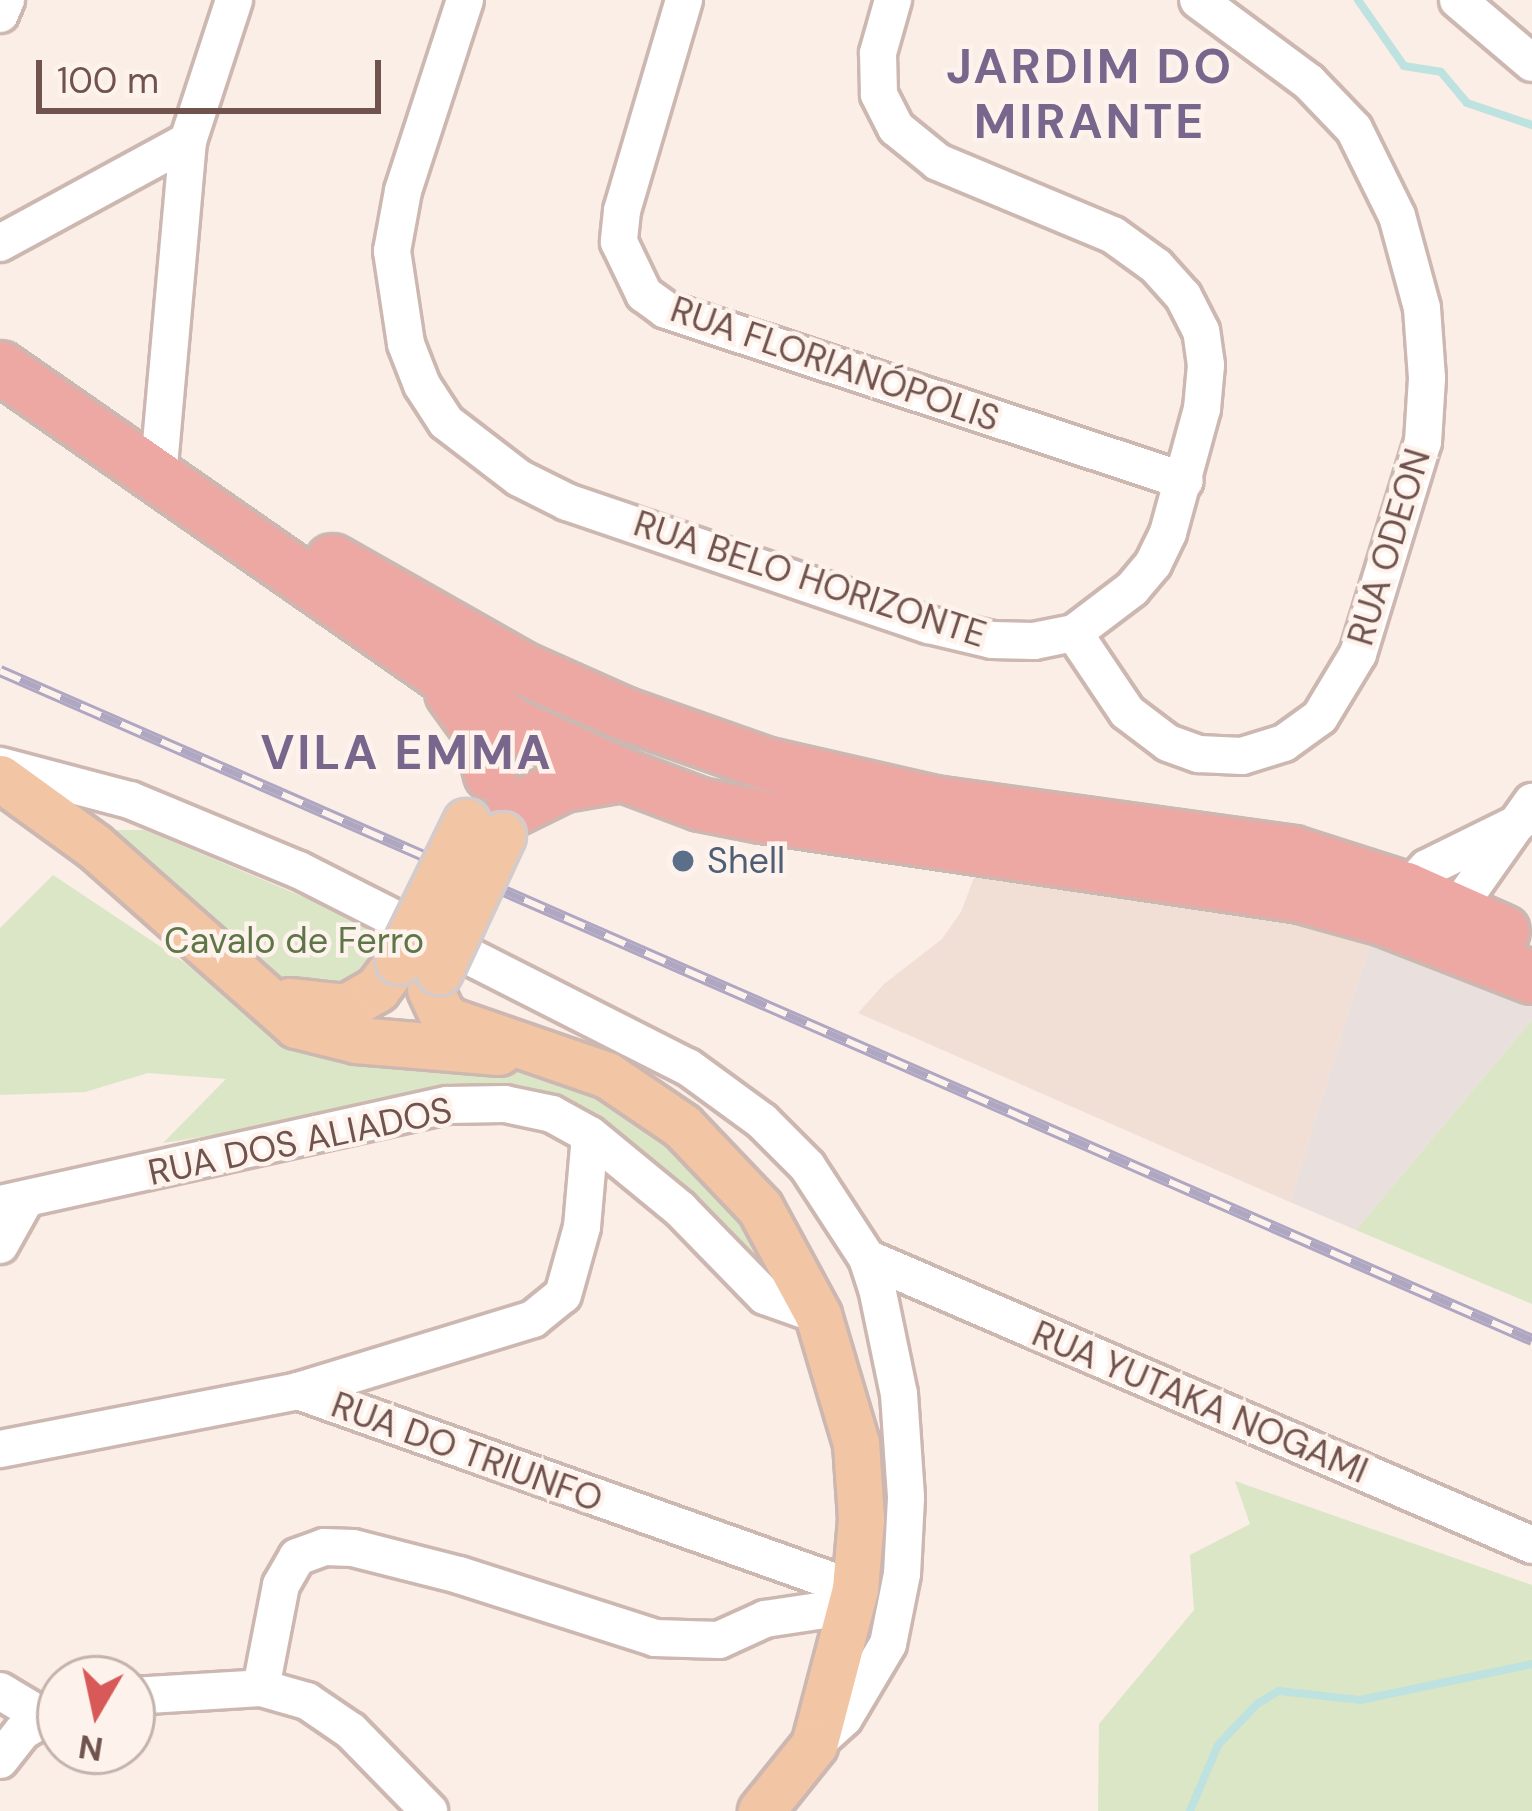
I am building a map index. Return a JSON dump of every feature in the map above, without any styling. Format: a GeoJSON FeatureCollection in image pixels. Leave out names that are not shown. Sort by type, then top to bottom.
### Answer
{"type":"FeatureCollection","features":[{"type":"Feature","properties":{"kind":"highway"},"geometry":{"type":"LineString","coordinates":[[0,344],[435,673],[623,775],[700,804],[1394,904]]}},
{"type":"Feature","properties":{"kind":"highway"},"geometry":{"type":"LineString","coordinates":[[0,367],[520,667],[623,713],[764,763],[934,802],[1293,852],[1456,932],[1532,977]]}},
{"type":"Feature","properties":{"kind":"highway"},"geometry":{"type":"LineString","coordinates":[[520,667],[534,729]]}},
{"type":"Feature","properties":{"kind":"highway"},"geometry":{"type":"LineString","coordinates":[[435,673],[479,731],[493,810],[563,785],[623,775]]}},
{"type":"Feature","properties":{"kind":"highway"},"geometry":{"type":"LineString","coordinates":[[534,729],[623,713]]}},
{"type":"Feature","properties":{"kind":"highway"},"geometry":{"type":"LineString","coordinates":[[700,804],[752,799],[764,763]]}},
{"type":"Feature","properties":{"kind":"highway"},"geometry":{"type":"LineString","coordinates":[[1456,932],[1532,942]]}},
{"type":"Feature","properties":{"kind":"main road"},"geometry":{"type":"LineString","coordinates":[[409,1036],[415,973],[534,729]]}},
{"type":"Feature","properties":{"kind":"main road"},"geometry":{"type":"LineString","coordinates":[[0,778],[94,846],[296,1025],[356,1040],[409,1036],[565,1057]]}},
{"type":"Feature","properties":{"kind":"main road"},"geometry":{"type":"LineString","coordinates":[[254,986],[304,1005],[346,1007],[415,973]]}},
{"type":"Feature","properties":{"kind":"main road"},"geometry":{"type":"LineString","coordinates":[[415,973],[441,1013],[452,1021],[565,1057],[652,1103],[727,1169],[760,1208],[818,1315],[856,1443],[861,1519],[853,1597],[814,1745],[761,1811]]}},
{"type":"Feature","properties":{"kind":"street"},"geometry":{"type":"LineString","coordinates":[[0,14],[6,0]]}},
{"type":"Feature","properties":{"kind":"street"},"geometry":{"type":"LineString","coordinates":[[160,463],[188,141],[234,0]]}},
{"type":"Feature","properties":{"kind":"street","name":"RUA BELO HORIZONTE"},"geometry":{"type":"LineString","coordinates":[[465,0],[404,191],[392,251],[406,344],[422,385],[446,422],[519,478],[567,502],[929,625],[992,640],[1034,641],[1074,633],[1132,589],[1153,564],[1185,481],[1206,365],[1201,331],[1183,296],[1156,266],[1113,235],[938,162],[896,128],[879,94],[878,53],[893,0]]}},
{"type":"Feature","properties":{"kind":"street","name":"RUA FLORIANÓPOLIS"},"geometry":{"type":"LineString","coordinates":[[684,0],[622,211],[620,242],[644,294],[666,310],[1185,481]]}},
{"type":"Feature","properties":{"kind":"street","name":"RUA ODEON"},"geometry":{"type":"LineString","coordinates":[[1074,633],[1127,712],[1168,743],[1199,754],[1242,757],[1284,743],[1320,717],[1358,654],[1423,442],[1427,378],[1422,308],[1397,216],[1354,129],[1309,82],[1198,0]]}},
{"type":"Feature","properties":{"kind":"street"},"geometry":{"type":"LineString","coordinates":[[1458,0],[1532,63]]}},
{"type":"Feature","properties":{"kind":"street"},"geometry":{"type":"LineString","coordinates":[[0,243],[113,186],[188,141]]}},
{"type":"Feature","properties":{"kind":"street"},"geometry":{"type":"LineString","coordinates":[[113,186],[156,200],[180,226]]}},
{"type":"Feature","properties":{"kind":"street"},"geometry":{"type":"LineString","coordinates":[[0,766],[130,800],[213,832],[632,1036],[762,1121],[807,1166],[867,1258],[899,1394],[906,1498],[902,1574],[888,1644],[844,1718],[814,1745]]}},
{"type":"Feature","properties":{"kind":"street"},"geometry":{"type":"LineString","coordinates":[[1394,904],[1426,868],[1525,812]]}},
{"type":"Feature","properties":{"kind":"street"},"geometry":{"type":"LineString","coordinates":[[1456,932],[1470,890],[1525,812]]}},
{"type":"Feature","properties":{"kind":"street","name":"RUA DOS ALIADOS"},"geometry":{"type":"LineString","coordinates":[[12,1203],[447,1105],[505,1104],[552,1114],[590,1135],[680,1209],[765,1296],[818,1315]]}},
{"type":"Feature","properties":{"kind":"street"},"geometry":{"type":"LineString","coordinates":[[298,1391],[532,1319],[563,1295],[582,1227],[590,1135]]}},
{"type":"Feature","properties":{"kind":"street"},"geometry":{"type":"LineString","coordinates":[[0,1245],[12,1203]]}},
{"type":"Feature","properties":{"kind":"street","name":"RUA YUTAKA NOGAMI"},"geometry":{"type":"LineString","coordinates":[[867,1258],[1532,1545]]}},
{"type":"Feature","properties":{"kind":"street","name":"RUA DO TRIUNFO"},"geometry":{"type":"LineString","coordinates":[[0,1449],[298,1391],[853,1597]]}},
{"type":"Feature","properties":{"kind":"street"},"geometry":{"type":"LineString","coordinates":[[260,1688],[281,1586],[297,1557],[324,1547],[353,1547],[459,1576],[655,1638],[719,1640],[765,1619],[853,1597]]}},
{"type":"Feature","properties":{"kind":"street"},"geometry":{"type":"LineString","coordinates":[[156,1694],[260,1688],[307,1701],[351,1731],[428,1811]]}},
{"type":"Feature","properties":{"kind":"street"},"geometry":{"type":"LineString","coordinates":[[0,1691],[36,1706]]}},
{"type":"Feature","properties":{"kind":"street"},"geometry":{"type":"LineString","coordinates":[[0,1760],[36,1726]]}},
{"type":"Feature","properties":{"kind":"shaded area"},"geometry":{"type":"Polygon","coordinates":[[[978,867],[1373,933],[1290,1202],[858,1013],[884,984],[942,939],[961,912],[978,867]]]}},
{"type":"Feature","properties":{"kind":"shaded area"},"geometry":{"type":"Polygon","coordinates":[[[1373,933],[1532,991],[1532,1020],[1356,1230],[1290,1202],[1373,933]]]}},
{"type":"Feature","properties":{"kind":"green space","name":"Cavalo de Ferro"},"geometry":{"type":"Polygon","coordinates":[[[115,830],[145,830],[379,929],[382,958],[362,985],[274,985],[115,830]]]}},
{"type":"Feature","properties":{"kind":"green space"},"geometry":{"type":"Polygon","coordinates":[[[53,875],[236,997],[547,1066],[628,1098],[771,1253],[767,1270],[562,1107],[301,1121],[163,1143],[226,1079],[148,1073],[85,1092],[0,1095],[0,928],[53,875]]]}},
{"type":"Feature","properties":{"kind":"green space"},"geometry":{"type":"Polygon","coordinates":[[[1532,1020],[1532,1304],[1356,1230],[1532,1020]]]}},
{"type":"Feature","properties":{"kind":"green space"},"geometry":{"type":"Polygon","coordinates":[[[1235,1481],[1532,1585],[1532,1811],[1098,1811],[1099,1724],[1194,1610],[1190,1555],[1250,1524],[1235,1481]]]}},
{"type":"Feature","properties":{"kind":"waterway"},"geometry":{"type":"LineString","coordinates":[[1358,0],[1404,66],[1441,72],[1467,103],[1532,125]]}},
{"type":"Feature","properties":{"kind":"waterway"},"geometry":{"type":"LineString","coordinates":[[1190,1811],[1218,1745],[1257,1704],[1279,1691],[1360,1700],[1532,1664]]}},
{"type":"Feature","properties":{"kind":"railway"},"geometry":{"type":"LineString","coordinates":[[0,671],[1532,1340]]}},
{"type":"Feature","properties":{"kind":"place","name":"Shell"},"geometry":{"type":"Point","coordinates":[683,861]}},
{"type":"Feature","properties":{"kind":"district","name":"JARDIM DO MIRANTE"},"geometry":{"type":"Point","coordinates":[1090,94]}},
{"type":"Feature","properties":{"kind":"district","name":"VILA EMMA"},"geometry":{"type":"Point","coordinates":[407,753]}}]}
